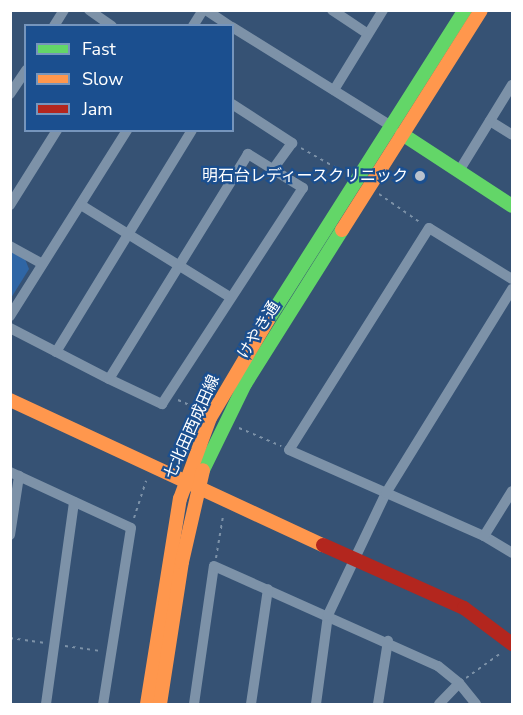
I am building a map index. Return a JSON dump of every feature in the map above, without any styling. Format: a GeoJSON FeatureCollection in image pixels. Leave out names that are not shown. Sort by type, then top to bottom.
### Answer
{"type":"FeatureCollection","features":[{"type":"Feature","properties":{"kind":"street"},"geometry":{"type":"LineString","coordinates":[[55,24],[64,10]]}},
{"type":"Feature","properties":{"kind":"street"},"geometry":{"type":"LineString","coordinates":[[89,10],[109,24]]}},
{"type":"Feature","properties":{"kind":"street"},"geometry":{"type":"LineString","coordinates":[[194,24],[204,10],[228,24]]}},
{"type":"Feature","properties":{"kind":"street"},"geometry":{"type":"LineString","coordinates":[[332,10],[368,34]]}},
{"type":"Feature","properties":{"kind":"street"},"geometry":{"type":"LineString","coordinates":[[334,90],[383,10]]}},
{"type":"Feature","properties":{"kind":"street"},"geometry":{"type":"LineString","coordinates":[[396,130],[465,10]]}},
{"type":"Feature","properties":{"kind":"street","name":"けやき通"},"geometry":{"type":"LineString","coordinates":[[160,705],[190,485],[245,384],[396,130],[481,10]]}},
{"type":"Feature","properties":{"kind":"street"},"geometry":{"type":"LineString","coordinates":[[234,28],[513,206]]}},
{"type":"Feature","properties":{"kind":"street"},"geometry":{"type":"LineString","coordinates":[[10,94],[24,73]]}},
{"type":"Feature","properties":{"kind":"street"},"geometry":{"type":"LineString","coordinates":[[459,171],[513,85]]}},
{"type":"Feature","properties":{"kind":"street"},"geometry":{"type":"LineString","coordinates":[[234,105],[292,143],[273,169]]}},
{"type":"Feature","properties":{"kind":"street"},"geometry":{"type":"LineString","coordinates":[[490,121],[513,135]]}},
{"type":"Feature","properties":{"kind":"street"},"geometry":{"type":"LineString","coordinates":[[10,206],[56,132]]}},
{"type":"Feature","properties":{"kind":"street"},"geometry":{"type":"LineString","coordinates":[[10,316],[126,132]]}},
{"type":"Feature","properties":{"kind":"street"},"geometry":{"type":"LineString","coordinates":[[56,352],[191,132]]}},
{"type":"Feature","properties":{"kind":"street"},"geometry":{"type":"LineString","coordinates":[[10,328],[109,380],[162,404],[303,188],[248,154],[109,380]]}},
{"type":"Feature","properties":{"kind":"street"},"geometry":{"type":"LineString","coordinates":[[81,205],[230,297]]}},
{"type":"Feature","properties":{"kind":"street"},"geometry":{"type":"LineString","coordinates":[[513,279],[429,228],[289,450],[484,536],[513,553]]}},
{"type":"Feature","properties":{"kind":"street"},"geometry":{"type":"LineString","coordinates":[[10,246],[42,264]]}},
{"type":"Feature","properties":{"kind":"street"},"geometry":{"type":"LineString","coordinates":[[316,705],[328,615],[386,493],[513,289]]}},
{"type":"Feature","properties":{"kind":"street"},"geometry":{"type":"LineString","coordinates":[[10,400],[190,485],[464,608],[509,646]]}},
{"type":"Feature","properties":{"kind":"street"},"geometry":{"type":"LineString","coordinates":[[10,535],[15,474],[131,528],[103,705]]}},
{"type":"Feature","properties":{"kind":"street","name":"七北田西成田線"},"geometry":{"type":"LineString","coordinates":[[147,705],[168,556],[190,485]]}},
{"type":"Feature","properties":{"kind":"street"},"geometry":{"type":"LineString","coordinates":[[484,536],[513,491]]}},
{"type":"Feature","properties":{"kind":"street"},"geometry":{"type":"LineString","coordinates":[[46,705],[74,502]]}},
{"type":"Feature","properties":{"kind":"street"},"geometry":{"type":"LineString","coordinates":[[194,705],[214,566],[388,641],[438,666],[459,682],[476,705]]}},
{"type":"Feature","properties":{"kind":"street"},"geometry":{"type":"LineString","coordinates":[[251,705],[268,590]]}},
{"type":"Feature","properties":{"kind":"street"},"geometry":{"type":"LineString","coordinates":[[378,705],[388,641]]}},
{"type":"Feature","properties":{"kind":"street"},"geometry":{"type":"LineString","coordinates":[[439,705],[459,682]]}},
{"type":"Feature","properties":{"kind":"path"},"geometry":{"type":"LineString","coordinates":[[292,143],[348,174]]}},
{"type":"Feature","properties":{"kind":"path"},"geometry":{"type":"LineString","coordinates":[[376,192],[429,228]]}},
{"type":"Feature","properties":{"kind":"path"},"geometry":{"type":"LineString","coordinates":[[167,394],[201,411]]}},
{"type":"Feature","properties":{"kind":"path"},"geometry":{"type":"LineString","coordinates":[[235,426],[289,450]]}},
{"type":"Feature","properties":{"kind":"path"},"geometry":{"type":"LineString","coordinates":[[131,528],[148,475]]}},
{"type":"Feature","properties":{"kind":"path"},"geometry":{"type":"LineString","coordinates":[[214,566],[224,508]]}},
{"type":"Feature","properties":{"kind":"path"},"geometry":{"type":"LineString","coordinates":[[459,682],[509,646]]}},
{"type":"Feature","properties":{"kind":"shaded area"},"geometry":{"type":"Polygon","coordinates":[[[11,250],[25,259],[29,269],[11,298],[11,250]]]}},
{"type":"Feature","properties":{"kind":"traffic: fast"},"geometry":{"type":"LineString","coordinates":[[268,320],[465,10]]}},
{"type":"Feature","properties":{"kind":"traffic: fast"},"geometry":{"type":"LineString","coordinates":[[402,134],[512,206]]}},
{"type":"Feature","properties":{"kind":"traffic: fast"},"geometry":{"type":"LineString","coordinates":[[203,470],[245,384],[342,230]]}},
{"type":"Feature","properties":{"kind":"traffic: slow"},"geometry":{"type":"LineString","coordinates":[[342,230],[481,10]]}},
{"type":"Feature","properties":{"kind":"traffic: slow"},"geometry":{"type":"LineString","coordinates":[[147,704],[180,499],[210,418],[268,320]]}},
{"type":"Feature","properties":{"kind":"traffic: slow"},"geometry":{"type":"LineString","coordinates":[[10,400],[323,545]]}},
{"type":"Feature","properties":{"kind":"traffic: slow"},"geometry":{"type":"LineString","coordinates":[[160,704],[182,562],[203,470]]}},
{"type":"Feature","properties":{"kind":"traffic: jam"},"geometry":{"type":"LineString","coordinates":[[323,545],[464,608],[512,644]]}},
{"type":"Feature","properties":{"kind":"place","name":"明石台レディースクリニック"},"geometry":{"type":"Point","coordinates":[420,176]}}]}
